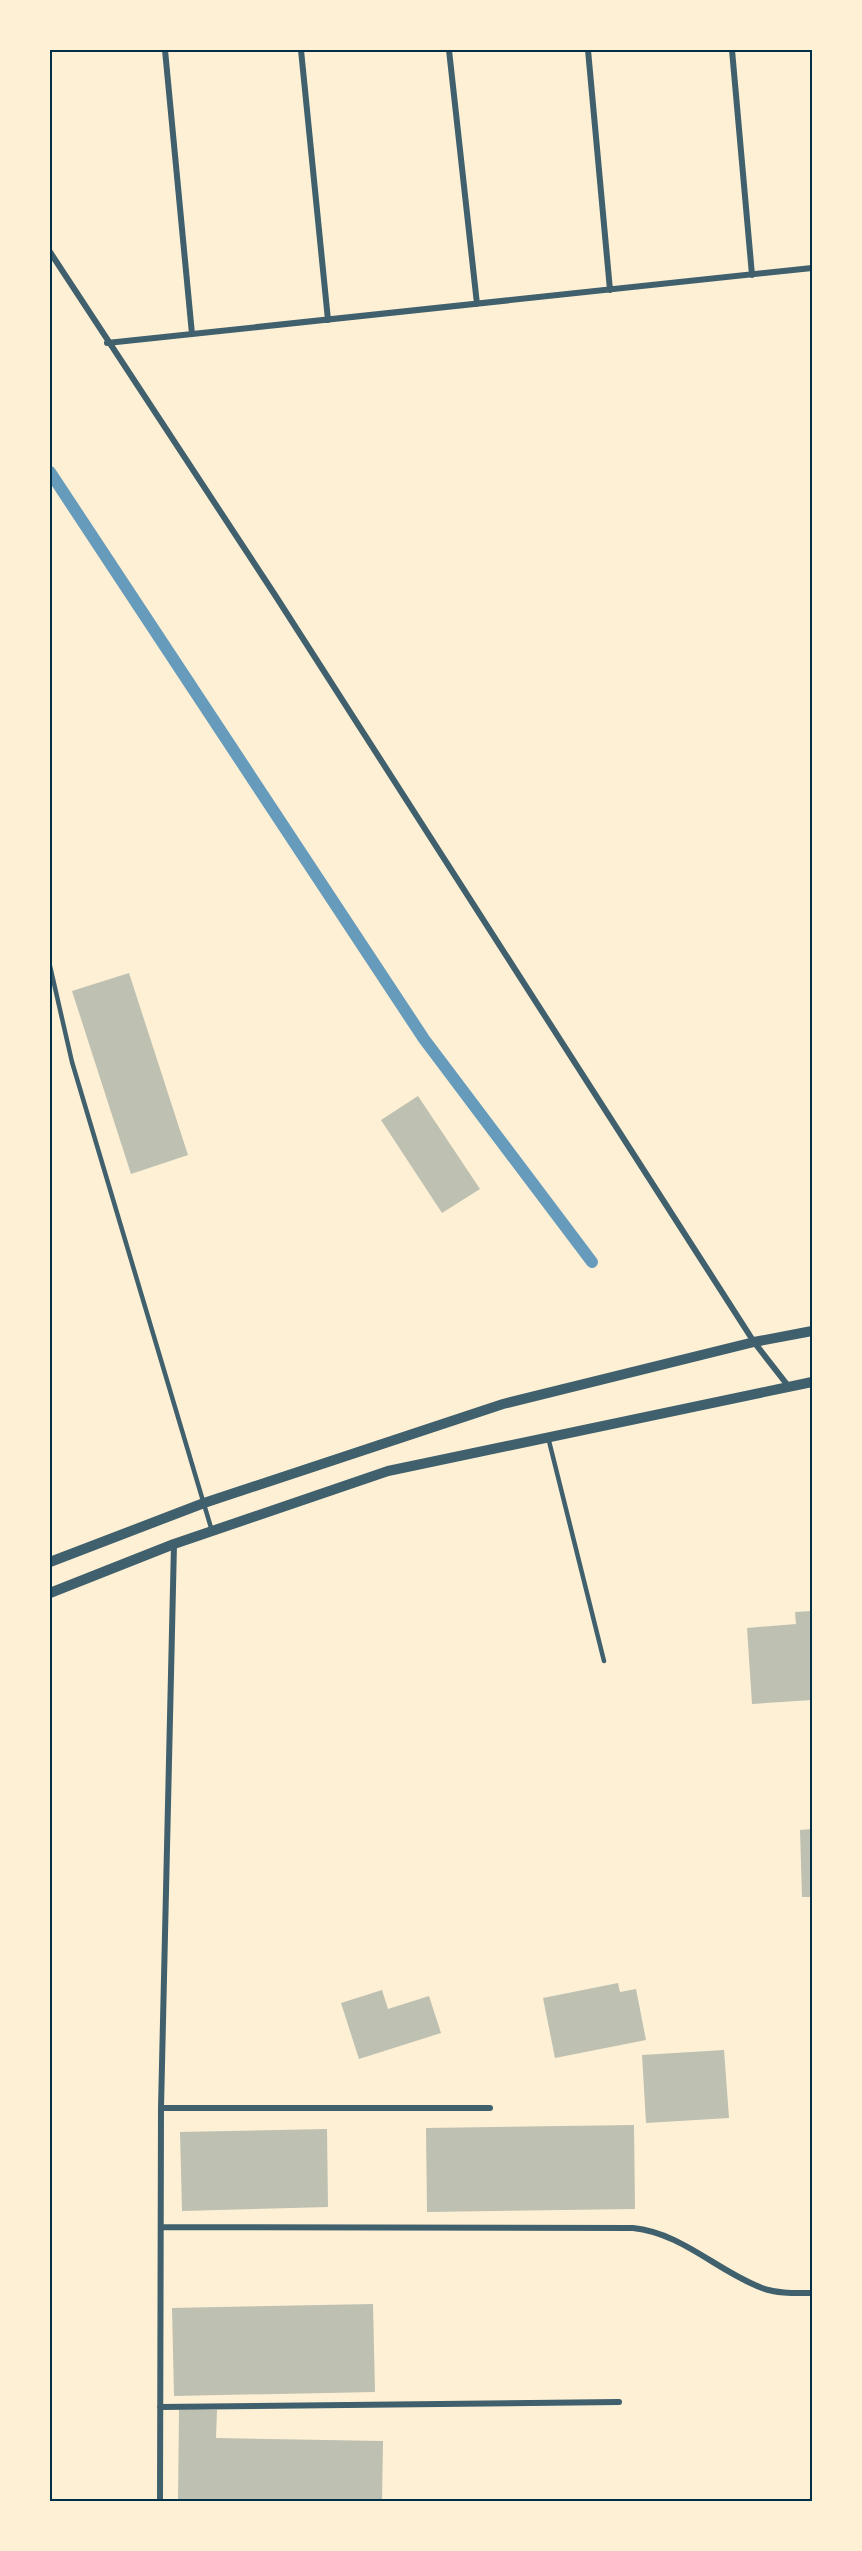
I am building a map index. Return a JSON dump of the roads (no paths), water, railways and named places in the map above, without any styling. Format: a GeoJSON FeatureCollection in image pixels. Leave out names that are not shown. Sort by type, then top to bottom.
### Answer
{"type":"FeatureCollection","features":[{"type":"Feature","properties":{"kind":"street"},"geometry":{"type":"LineString","coordinates":[[165,50],[192,334]]}},
{"type":"Feature","properties":{"kind":"street"},"geometry":{"type":"LineString","coordinates":[[302,50],[328,320]]}},
{"type":"Feature","properties":{"kind":"street"},"geometry":{"type":"LineString","coordinates":[[449,50],[477,304]]}},
{"type":"Feature","properties":{"kind":"street"},"geometry":{"type":"LineString","coordinates":[[588,50],[610,290]]}},
{"type":"Feature","properties":{"kind":"street"},"geometry":{"type":"LineString","coordinates":[[732,50],[752,275]]}},
{"type":"Feature","properties":{"kind":"street"},"geometry":{"type":"LineString","coordinates":[[50,252],[107,343],[281,605],[754,1342],[789,1387]]}},
{"type":"Feature","properties":{"kind":"street"},"geometry":{"type":"LineString","coordinates":[[107,343],[813,268]]}},
{"type":"Feature","properties":{"kind":"street"},"geometry":{"type":"LineString","coordinates":[[50,1562],[204,1503],[504,1404],[754,1342],[813,1331]]}},
{"type":"Feature","properties":{"kind":"street"},"geometry":{"type":"LineString","coordinates":[[50,1593],[174,1544],[388,1471],[813,1382]]}},
{"type":"Feature","properties":{"kind":"street"},"geometry":{"type":"LineString","coordinates":[[160,2502],[161,2108],[174,1544]]}},
{"type":"Feature","properties":{"kind":"street"},"geometry":{"type":"LineString","coordinates":[[161,2108],[490,2108]]}},
{"type":"Feature","properties":{"kind":"street"},"geometry":{"type":"LineString","coordinates":[[162,2227],[645,2229],[682,2244],[764,2289],[813,2293]]}},
{"type":"Feature","properties":{"kind":"street"},"geometry":{"type":"LineString","coordinates":[[160,2407],[619,2402]]}},
{"type":"Feature","properties":{"kind":"lane"},"geometry":{"type":"LineString","coordinates":[[50,966],[72,1062],[212,1531]]}},
{"type":"Feature","properties":{"kind":"lane"},"geometry":{"type":"LineString","coordinates":[[548,1437],[604,1661]]}},
{"type":"Feature","properties":{"kind":"waterway"},"geometry":{"type":"LineString","coordinates":[[50,472],[424,1039],[592,1262]]}}]}
